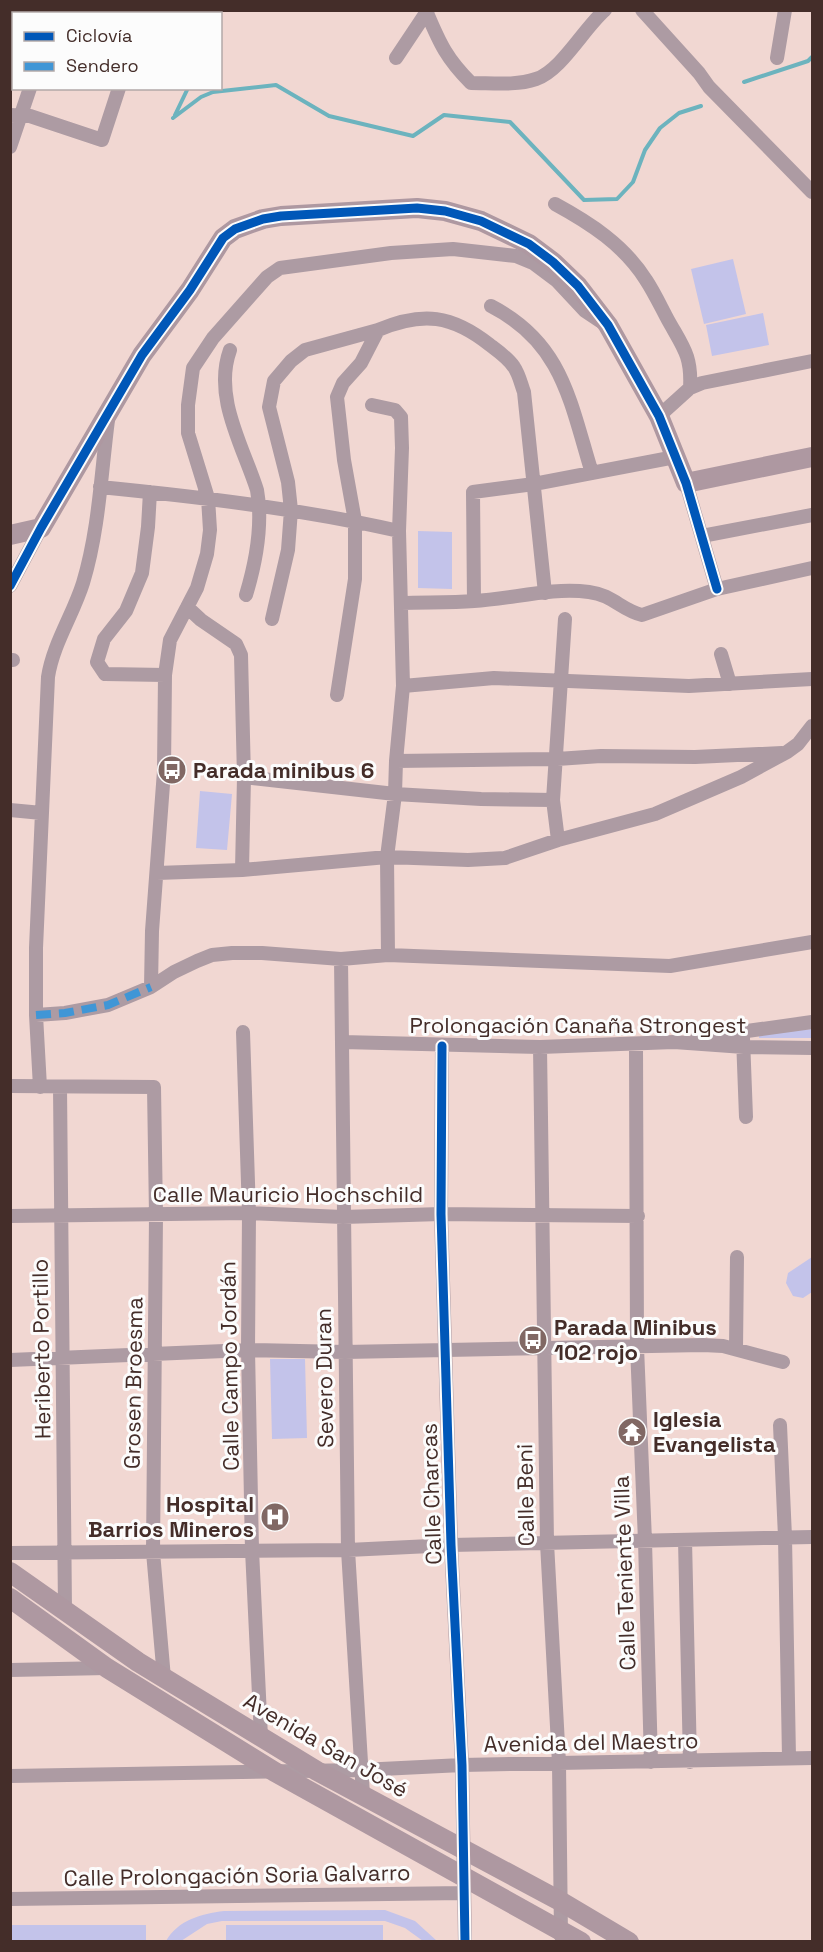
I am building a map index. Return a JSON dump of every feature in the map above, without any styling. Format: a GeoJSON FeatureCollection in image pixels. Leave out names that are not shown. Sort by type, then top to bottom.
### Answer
{"type":"FeatureCollection","features":[{"type":"Feature","properties":{"kind":"street"},"geometry":{"type":"LineString","coordinates":[[428,12],[441,47],[471,83],[519,83],[539,78],[553,68],[605,10]]}},
{"type":"Feature","properties":{"kind":"street"},"geometry":{"type":"LineString","coordinates":[[642,10],[709,87],[813,192]]}},
{"type":"Feature","properties":{"kind":"street"},"geometry":{"type":"LineString","coordinates":[[777,58],[785,10]]}},
{"type":"Feature","properties":{"kind":"street"},"geometry":{"type":"LineString","coordinates":[[396,58],[428,12]]}},
{"type":"Feature","properties":{"kind":"street"},"geometry":{"type":"LineString","coordinates":[[10,147],[15,116],[29,90]]}},
{"type":"Feature","properties":{"kind":"street"},"geometry":{"type":"LineString","coordinates":[[15,116],[30,116],[102,140],[118,90]]}},
{"type":"Feature","properties":{"kind":"street"},"geometry":{"type":"LineString","coordinates":[[555,204],[593,225],[620,248],[645,278],[687,354],[691,369],[690,388]]}},
{"type":"Feature","properties":{"kind":"street"},"geometry":{"type":"LineString","coordinates":[[10,586],[41,528],[142,355],[190,290],[224,237],[235,229],[263,219],[281,216],[417,208],[445,211],[481,221],[529,244],[553,262],[578,286],[608,325],[659,416],[686,483],[717,589]]}},
{"type":"Feature","properties":{"kind":"street"},"geometry":{"type":"LineString","coordinates":[[152,987],[152,931],[164,771],[165,675],[170,640],[197,588],[207,554],[210,530],[208,498],[188,434],[188,405],[193,368],[213,338],[267,277],[280,268],[391,253],[453,249],[516,256],[533,263],[557,280],[585,312],[608,325]]}},
{"type":"Feature","properties":{"kind":"street"},"geometry":{"type":"LineString","coordinates":[[491,306],[503,312],[526,330],[554,362],[563,381],[592,473]]}},
{"type":"Feature","properties":{"kind":"street"},"geometry":{"type":"LineString","coordinates":[[273,619],[288,550],[291,510],[288,482],[269,407],[274,381],[291,361],[305,350],[378,330],[398,321],[436,318],[460,326],[478,336],[514,367],[524,392],[545,593]]}},
{"type":"Feature","properties":{"kind":"street"},"geometry":{"type":"LineString","coordinates":[[337,695],[355,579],[355,521],[344,460],[338,396],[343,384],[361,363],[378,330]]}},
{"type":"Feature","properties":{"kind":"street"},"geometry":{"type":"LineString","coordinates":[[230,350],[225,364],[226,399],[260,505],[255,556],[246,595]]}},
{"type":"Feature","properties":{"kind":"street"},"geometry":{"type":"LineString","coordinates":[[659,416],[690,388],[702,383],[813,361]]}},
{"type":"Feature","properties":{"kind":"street"},"geometry":{"type":"LineString","coordinates":[[372,405],[395,410],[401,417],[402,448],[399,531],[404,686],[387,857],[388,955]]}},
{"type":"Feature","properties":{"kind":"street"},"geometry":{"type":"LineString","coordinates":[[40,1087],[36,1015],[36,948],[51,660],[83,583],[95,532],[108,415]]}},
{"type":"Feature","properties":{"kind":"street"},"geometry":{"type":"LineString","coordinates":[[686,483],[813,456]]}},
{"type":"Feature","properties":{"kind":"street"},"geometry":{"type":"LineString","coordinates":[[474,601],[473,492],[534,484],[675,457]]}},
{"type":"Feature","properties":{"kind":"street"},"geometry":{"type":"LineString","coordinates":[[100,487],[260,505],[399,531]]}},
{"type":"Feature","properties":{"kind":"street"},"geometry":{"type":"LineString","coordinates":[[150,492],[142,573],[126,611],[104,639],[97,662],[105,674],[165,675]]}},
{"type":"Feature","properties":{"kind":"street"},"geometry":{"type":"LineString","coordinates":[[702,536],[813,515]]}},
{"type":"Feature","properties":{"kind":"street"},"geometry":{"type":"LineString","coordinates":[[10,535],[41,528]]}},
{"type":"Feature","properties":{"kind":"street"},"geometry":{"type":"LineString","coordinates":[[401,603],[474,601],[545,593],[586,592],[605,595],[633,613],[642,615],[717,589],[813,568]]}},
{"type":"Feature","properties":{"kind":"street"},"geometry":{"type":"LineString","coordinates":[[187,607],[201,620],[236,644],[241,654],[244,777],[242,870]]}},
{"type":"Feature","properties":{"kind":"street"},"geometry":{"type":"LineString","coordinates":[[558,840],[553,800],[564,619]]}},
{"type":"Feature","properties":{"kind":"street"},"geometry":{"type":"LineString","coordinates":[[721,654],[730,684]]}},
{"type":"Feature","properties":{"kind":"street"},"geometry":{"type":"LineString","coordinates":[[404,686],[494,678],[688,686],[813,679]]}},
{"type":"Feature","properties":{"kind":"street"},"geometry":{"type":"LineString","coordinates":[[157,873],[242,870],[387,857],[468,860],[506,858],[558,840],[655,814],[741,777],[787,752],[798,744],[813,726]]}},
{"type":"Feature","properties":{"kind":"street"},"geometry":{"type":"LineString","coordinates":[[396,761],[557,759],[601,756],[741,756],[787,752]]}},
{"type":"Feature","properties":{"kind":"street"},"geometry":{"type":"LineString","coordinates":[[244,777],[395,794],[481,800],[553,800]]}},
{"type":"Feature","properties":{"kind":"street"},"geometry":{"type":"LineString","coordinates":[[10,810],[42,813]]}},
{"type":"Feature","properties":{"kind":"street"},"geometry":{"type":"LineString","coordinates":[[36,1015],[65,1013],[108,1005],[152,987],[174,972],[212,955],[232,953],[341,959],[388,955],[670,966],[813,942]]}},
{"type":"Feature","properties":{"kind":"street","name":"Severo Duran"},"geometry":{"type":"LineString","coordinates":[[341,959],[348,1550],[363,1795]]}},
{"type":"Feature","properties":{"kind":"street"},"geometry":{"type":"LineString","coordinates":[[674,1042],[743,1030],[813,1022]]}},
{"type":"Feature","properties":{"kind":"street"},"geometry":{"type":"LineString","coordinates":[[743,1030],[746,1117]]}},
{"type":"Feature","properties":{"kind":"street","name":"Calle Campo Jordán"},"geometry":{"type":"LineString","coordinates":[[243,1032],[249,1213],[248,1350],[252,1550],[261,1737]]}},
{"type":"Feature","properties":{"kind":"street","name":"Prolongación Canaña Strongest"},"geometry":{"type":"LineString","coordinates":[[343,1042],[540,1047],[674,1042],[744,1047],[813,1048]]}},
{"type":"Feature","properties":{"kind":"street","name":"Calle Teniente Villa"},"geometry":{"type":"LineString","coordinates":[[636,1044],[637,1347],[651,1762]]}},
{"type":"Feature","properties":{"kind":"street","name":"Calle Charcas"},"geometry":{"type":"LineString","coordinates":[[442,1046],[441,1214],[447,1350],[451,1545],[462,1765],[465,1941]]}},
{"type":"Feature","properties":{"kind":"street","name":"Calle Beni"},"geometry":{"type":"LineString","coordinates":[[540,1047],[547,1543],[560,1763],[561,1936]]}},
{"type":"Feature","properties":{"kind":"street"},"geometry":{"type":"LineString","coordinates":[[10,1086],[60,1087]]}},
{"type":"Feature","properties":{"kind":"street","name":"Grosen Broesma"},"geometry":{"type":"LineString","coordinates":[[60,1087],[154,1087],[156,1215],[153,1552],[164,1678]]}},
{"type":"Feature","properties":{"kind":"street","name":"Heriberto Portillo"},"geometry":{"type":"LineString","coordinates":[[60,1087],[65,1611]]}},
{"type":"Feature","properties":{"kind":"street","name":"Calle Mauricio Hochschild"},"geometry":{"type":"LineString","coordinates":[[10,1216],[249,1213],[343,1217],[441,1214],[638,1216]]}},
{"type":"Feature","properties":{"kind":"street"},"geometry":{"type":"LineString","coordinates":[[736,1349],[737,1257]]}},
{"type":"Feature","properties":{"kind":"street"},"geometry":{"type":"LineString","coordinates":[[10,1360],[248,1350],[345,1352],[544,1347],[723,1346],[783,1362]]}},
{"type":"Feature","properties":{"kind":"street"},"geometry":{"type":"LineString","coordinates":[[780,1425],[785,1537],[789,1758]]}},
{"type":"Feature","properties":{"kind":"street"},"geometry":{"type":"LineString","coordinates":[[10,1553],[348,1550],[451,1545],[813,1537]]}},
{"type":"Feature","properties":{"kind":"street"},"geometry":{"type":"LineString","coordinates":[[685,1540],[690,1762]]}},
{"type":"Feature","properties":{"kind":"street","name":"Avenida San José"},"geometry":{"type":"LineString","coordinates":[[10,1572],[164,1678],[317,1771],[560,1901],[629,1941]]}},
{"type":"Feature","properties":{"kind":"street","name":"Avenida San José"},"geometry":{"type":"LineString","coordinates":[[10,1598],[107,1668],[275,1772],[464,1884],[561,1936],[581,1941]]}},
{"type":"Feature","properties":{"kind":"street"},"geometry":{"type":"LineString","coordinates":[[10,1670],[107,1668]]}},
{"type":"Feature","properties":{"kind":"street","name":"Avenida del Maestro"},"geometry":{"type":"LineString","coordinates":[[10,1776],[275,1772],[462,1765],[813,1758]]}},
{"type":"Feature","properties":{"kind":"street","name":"Calle Prolongación Soria Galvarro"},"geometry":{"type":"LineString","coordinates":[[10,1899],[464,1884]]}},
{"type":"Feature","properties":{"kind":"shaded area"},"geometry":{"type":"Polygon","coordinates":[[[733,259],[746,314],[704,324],[691,269],[733,259]]]}},
{"type":"Feature","properties":{"kind":"shaded area"},"geometry":{"type":"Polygon","coordinates":[[[763,313],[769,345],[712,356],[706,325],[763,313]]]}},
{"type":"Feature","properties":{"kind":"shaded area"},"geometry":{"type":"Polygon","coordinates":[[[418,531],[452,532],[452,589],[418,588],[418,531]]]}},
{"type":"Feature","properties":{"kind":"shaded area"},"geometry":{"type":"Polygon","coordinates":[[[200,791],[232,794],[227,850],[196,848],[200,791]]]}},
{"type":"Feature","properties":{"kind":"shaded area"},"geometry":{"type":"Polygon","coordinates":[[[812,1029],[812,1038],[759,1038],[759,1034],[812,1029]]]}},
{"type":"Feature","properties":{"kind":"shaded area"},"geometry":{"type":"Polygon","coordinates":[[[812,1257],[812,1292],[803,1298],[793,1296],[786,1283],[788,1273],[812,1257]]]}},
{"type":"Feature","properties":{"kind":"shaded area"},"geometry":{"type":"Polygon","coordinates":[[[270,1359],[305,1359],[307,1438],[272,1439],[270,1359]]]}},
{"type":"Feature","properties":{"kind":"shaded area"},"geometry":{"type":"Polygon","coordinates":[[[385,1910],[415,1921],[437,1941],[423,1941],[405,1928],[385,1921],[222,1921],[207,1924],[181,1941],[166,1941],[177,1928],[191,1919],[224,1911],[385,1910]]]}},
{"type":"Feature","properties":{"kind":"shaded area"},"geometry":{"type":"Polygon","coordinates":[[[11,1925],[146,1925],[146,1941],[11,1941],[11,1925]]]}},
{"type":"Feature","properties":{"kind":"shaded area"},"geometry":{"type":"Polygon","coordinates":[[[226,1925],[383,1925],[383,1941],[226,1941],[226,1925]]]}},
{"type":"Feature","properties":{"kind":"waterway"},"geometry":{"type":"LineString","coordinates":[[744,82],[808,61],[812,57]]}},
{"type":"Feature","properties":{"kind":"waterway"},"geometry":{"type":"LineString","coordinates":[[173,118],[201,97],[213,92],[276,85],[329,116],[413,136],[444,115],[510,122],[584,200],[617,199],[633,182],[645,150],[660,128],[679,113],[701,106]]}},
{"type":"Feature","properties":{"kind":"waterway"},"geometry":{"type":"LineString","coordinates":[[175,115],[187,90]]}},
{"type":"Feature","properties":{"kind":"marked path"},"geometry":{"type":"LineString","coordinates":[[36,1015],[65,1013],[108,1005],[151,987]]}},
{"type":"Feature","properties":{"kind":"cycle path"},"geometry":{"type":"LineString","coordinates":[[10,586],[41,528],[142,355],[190,290],[223,238],[235,229],[263,219],[281,216],[417,208],[445,211],[481,221],[529,244],[553,262],[578,286],[608,325],[659,416],[686,483],[717,589]]}},
{"type":"Feature","properties":{"kind":"cycle path"},"geometry":{"type":"LineString","coordinates":[[442,1046],[441,1214],[451,1545],[462,1765],[465,1942]]}},
{"type":"Feature","properties":{"kind":"place","name":"Parada minibus 6"},"geometry":{"type":"Point","coordinates":[172,770]}},
{"type":"Feature","properties":{"kind":"place","name":"Parada Minibus 102 rojo"},"geometry":{"type":"Point","coordinates":[533,1340]}},
{"type":"Feature","properties":{"kind":"place","name":"Iglesia Evangelista"},"geometry":{"type":"Point","coordinates":[632,1432]}},
{"type":"Feature","properties":{"kind":"place","name":"Hospital Barrios Mineros"},"geometry":{"type":"Point","coordinates":[275,1517]}}]}
